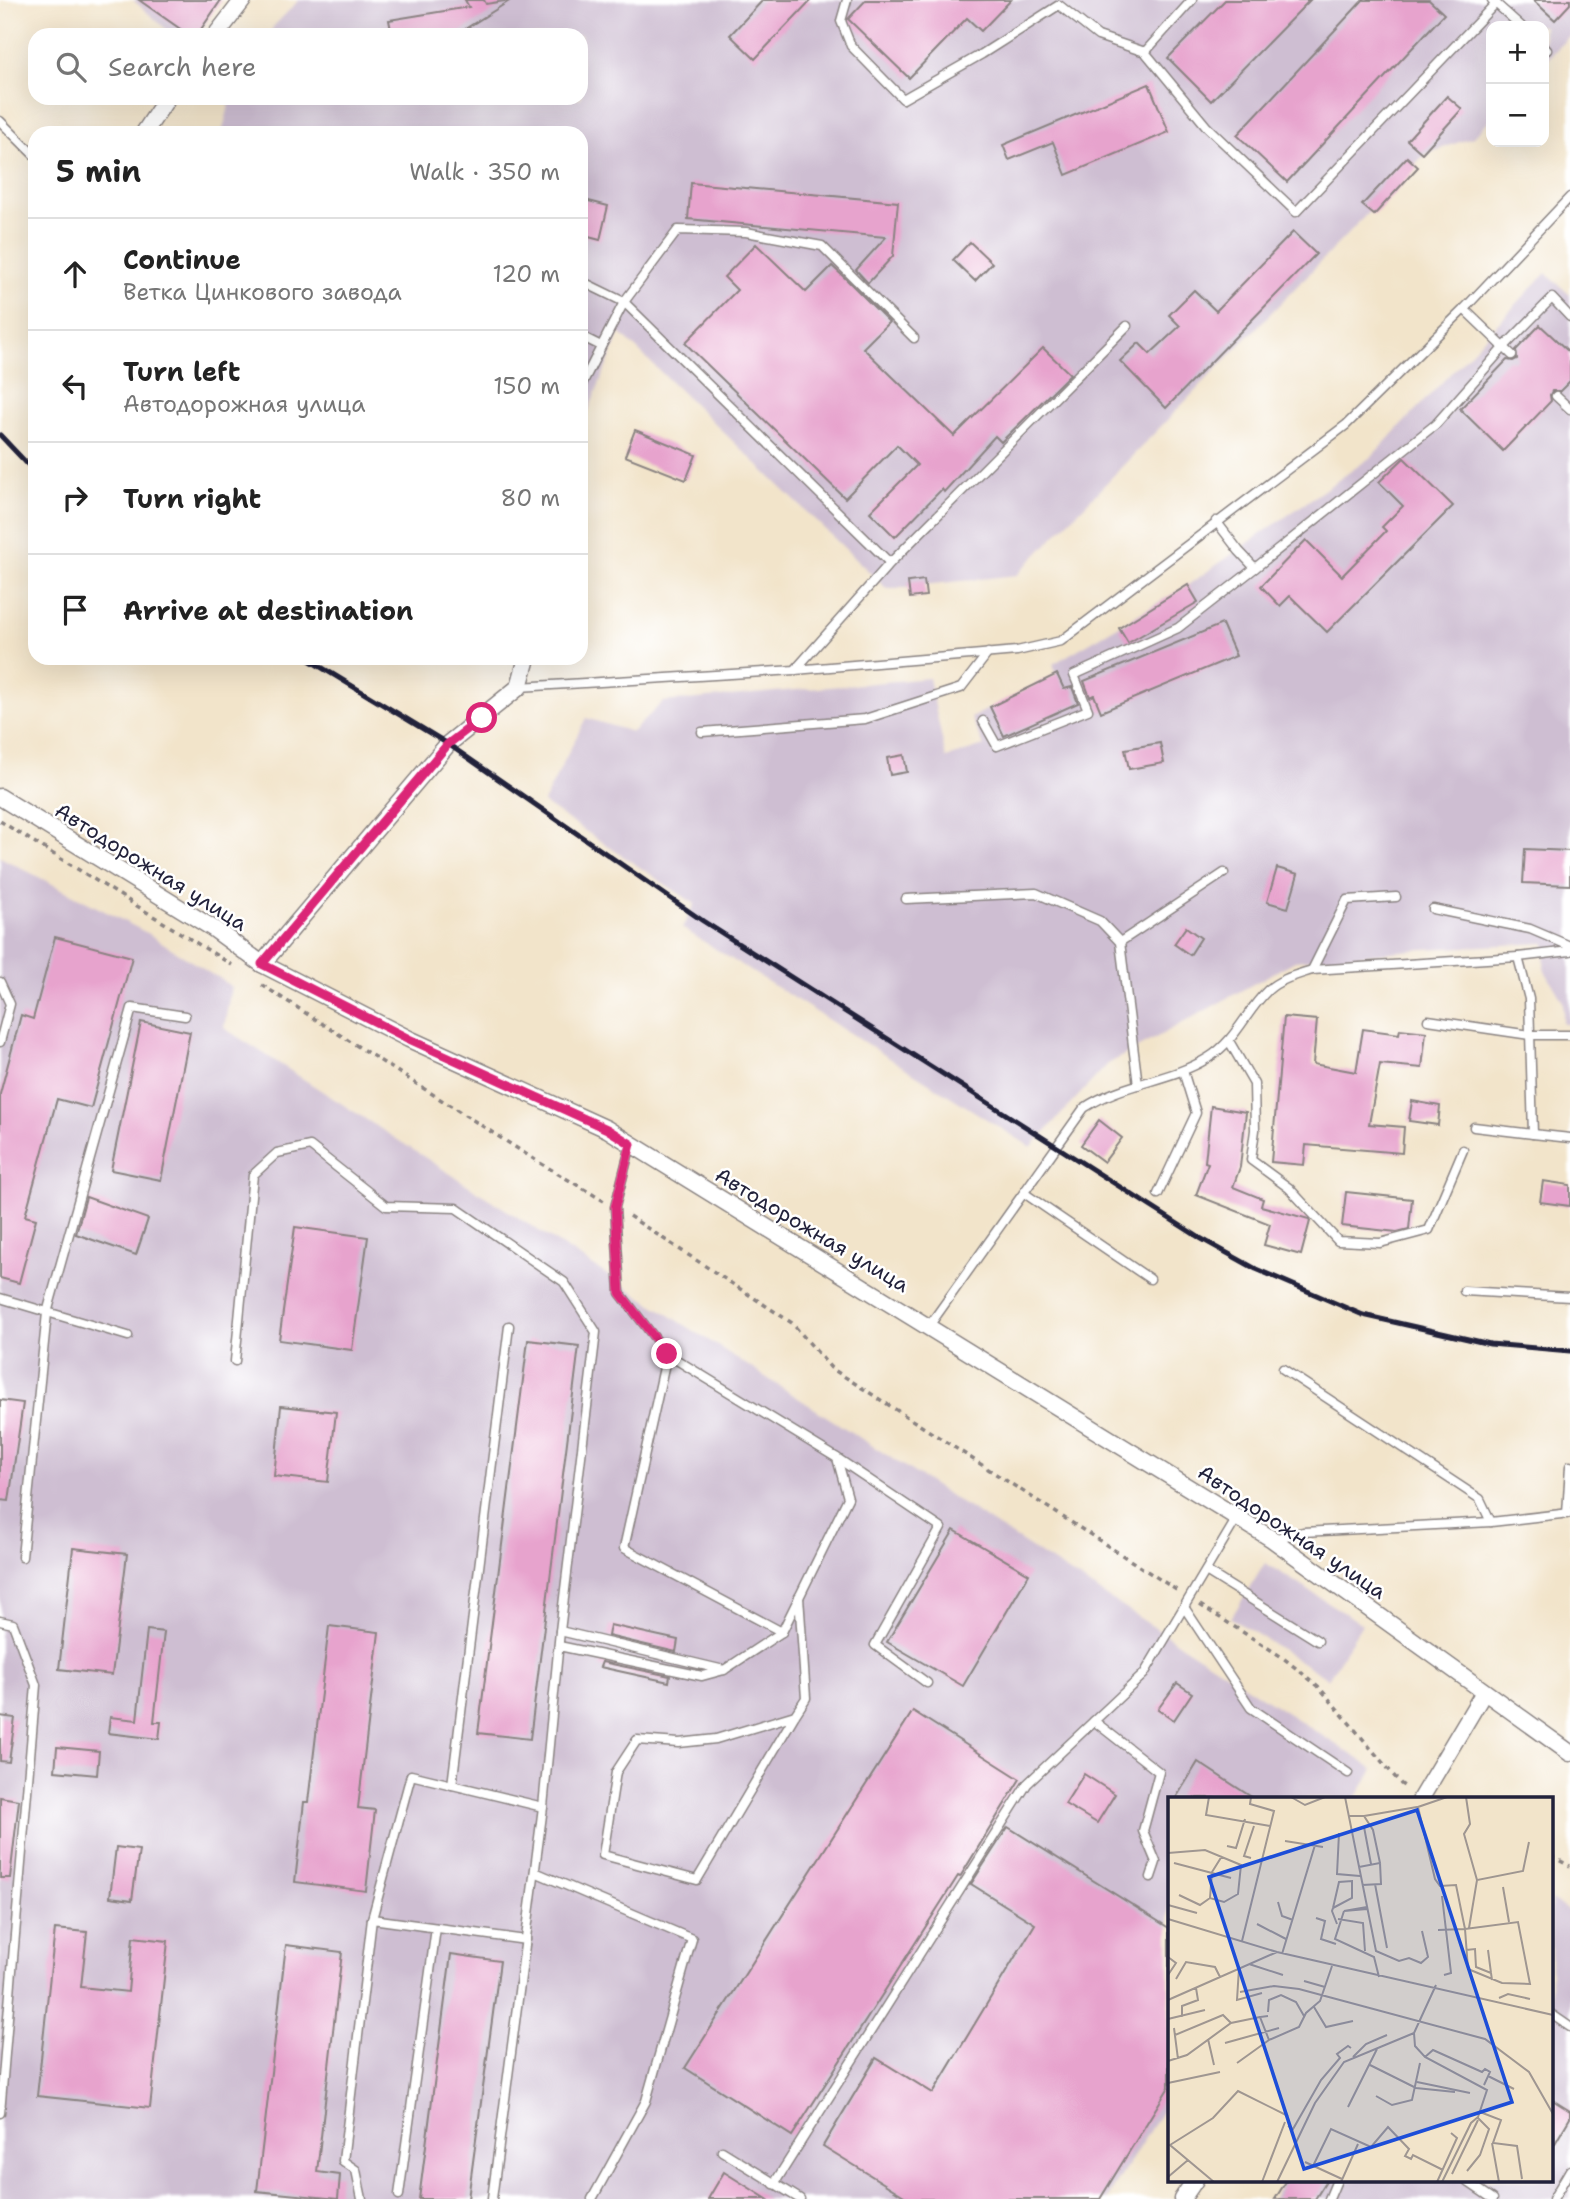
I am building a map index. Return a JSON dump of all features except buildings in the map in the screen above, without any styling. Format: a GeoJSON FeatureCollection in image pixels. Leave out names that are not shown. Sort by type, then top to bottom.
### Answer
{"type":"FeatureCollection","features":[{"type":"Feature","properties":{"kind":"street"},"geometry":{"type":"LineString","coordinates":[[221,28],[243,0]]}},
{"type":"Feature","properties":{"kind":"street"},"geometry":{"type":"LineString","coordinates":[[149,126],[162,105]]}},
{"type":"Feature","properties":{"kind":"street"},"geometry":{"type":"LineString","coordinates":[[262,964],[448,744],[519,687],[525,665]]}},
{"type":"Feature","properties":{"kind":"street","name":"Автодорожная улица"},"geometry":{"type":"LineString","coordinates":[[0,797],[214,929],[262,964],[409,1039],[607,1129],[1272,1539],[1570,1753]]}},
{"type":"Feature","properties":{"kind":"street"},"geometry":{"type":"LineString","coordinates":[[1423,1797],[1484,1692]]}},
{"type":"Feature","properties":{"kind":"street"},"geometry":{"type":"LineString","coordinates":[[1182,2199],[1194,2182]]}},
{"type":"Feature","properties":{"kind":"lane"},"geometry":{"type":"LineString","coordinates":[[846,0],[841,21],[851,46],[903,99],[982,54],[1059,5],[1098,36],[1145,52],[1207,127],[1296,212],[1494,2],[1515,21]]}},
{"type":"Feature","properties":{"kind":"lane"},"geometry":{"type":"LineString","coordinates":[[1145,52],[1192,0]]}},
{"type":"Feature","properties":{"kind":"lane"},"geometry":{"type":"LineString","coordinates":[[0,121],[28,149]]}},
{"type":"Feature","properties":{"kind":"lane"},"geometry":{"type":"LineString","coordinates":[[519,687],[795,670],[1017,651],[1061,641],[1346,425],[1464,309],[1570,197]]}},
{"type":"Feature","properties":{"kind":"lane"},"geometry":{"type":"LineString","coordinates":[[588,372],[624,302],[678,230],[746,232],[822,246],[914,338]]}},
{"type":"Feature","properties":{"kind":"lane"},"geometry":{"type":"LineString","coordinates":[[588,284],[624,302],[890,563]]}},
{"type":"Feature","properties":{"kind":"lane"},"geometry":{"type":"LineString","coordinates":[[983,721],[997,746],[1088,710],[1074,675],[1178,628],[1255,568],[1436,424],[1504,347],[1552,298],[1570,317]]}},
{"type":"Feature","properties":{"kind":"lane"},"geometry":{"type":"LineString","coordinates":[[1464,309],[1512,355]]}},
{"type":"Feature","properties":{"kind":"lane"},"geometry":{"type":"LineString","coordinates":[[795,670],[890,563],[1127,326]]}},
{"type":"Feature","properties":{"kind":"lane"},"geometry":{"type":"LineString","coordinates":[[588,340],[601,346]]}},
{"type":"Feature","properties":{"kind":"lane"},"geometry":{"type":"LineString","coordinates":[[1556,396],[1570,409]]}},
{"type":"Feature","properties":{"kind":"lane"},"geometry":{"type":"LineString","coordinates":[[1216,521],[1238,551],[1255,568]]}},
{"type":"Feature","properties":{"kind":"lane"},"geometry":{"type":"LineString","coordinates":[[702,732],[865,719],[961,688],[988,653]]}},
{"type":"Feature","properties":{"kind":"lane"},"geometry":{"type":"LineString","coordinates":[[1120,942],[1224,873]]}},
{"type":"Feature","properties":{"kind":"lane"},"geometry":{"type":"LineString","coordinates":[[906,899],[1035,893],[1100,921],[1120,942],[1138,1085]]}},
{"type":"Feature","properties":{"kind":"lane"},"geometry":{"type":"LineString","coordinates":[[1312,970],[1347,900],[1396,897]]}},
{"type":"Feature","properties":{"kind":"lane"},"geometry":{"type":"LineString","coordinates":[[1433,909],[1530,929],[1570,949]]}},
{"type":"Feature","properties":{"kind":"lane"},"geometry":{"type":"LineString","coordinates":[[929,1326],[1084,1108],[1104,1095],[1182,1071],[1210,1058],[1229,1041],[1269,989],[1287,978],[1312,970],[1518,957],[1570,949]]}},
{"type":"Feature","properties":{"kind":"lane"},"geometry":{"type":"LineString","coordinates":[[1518,957],[1529,999],[1533,1134]]}},
{"type":"Feature","properties":{"kind":"lane"},"geometry":{"type":"LineString","coordinates":[[0,982],[10,1004],[0,1042]]}},
{"type":"Feature","properties":{"kind":"lane"},"geometry":{"type":"LineString","coordinates":[[22,1557],[47,1313],[131,1008],[185,1016]]}},
{"type":"Feature","properties":{"kind":"lane"},"geometry":{"type":"LineString","coordinates":[[1428,1020],[1530,1035],[1570,1035]]}},
{"type":"Feature","properties":{"kind":"lane"},"geometry":{"type":"LineString","coordinates":[[1229,1041],[1254,1084],[1255,1130],[1251,1160],[1289,1188],[1338,1241],[1380,1243],[1429,1230],[1463,1150]]}},
{"type":"Feature","properties":{"kind":"lane"},"geometry":{"type":"LineString","coordinates":[[1158,1194],[1196,1114],[1182,1071]]}},
{"type":"Feature","properties":{"kind":"lane"},"geometry":{"type":"LineString","coordinates":[[1474,1127],[1570,1138]]}},
{"type":"Feature","properties":{"kind":"lane"},"geometry":{"type":"LineString","coordinates":[[631,1144],[615,1207],[620,1293],[667,1354],[837,1458],[941,1528],[875,1645],[927,1683]]}},
{"type":"Feature","properties":{"kind":"lane"},"geometry":{"type":"LineString","coordinates":[[235,1361],[253,1175],[277,1153],[310,1146],[386,1206],[456,1208],[564,1282],[596,1332],[560,1631],[543,1807],[492,2199]]}},
{"type":"Feature","properties":{"kind":"lane"},"geometry":{"type":"LineString","coordinates":[[1024,1193],[1150,1279]]}},
{"type":"Feature","properties":{"kind":"lane"},"geometry":{"type":"LineString","coordinates":[[1464,1291],[1570,1297]]}},
{"type":"Feature","properties":{"kind":"lane"},"geometry":{"type":"LineString","coordinates":[[0,1298],[128,1336]]}},
{"type":"Feature","properties":{"kind":"lane"},"geometry":{"type":"LineString","coordinates":[[452,1785],[509,1326]]}},
{"type":"Feature","properties":{"kind":"lane"},"geometry":{"type":"LineString","coordinates":[[667,1354],[624,1548],[782,1632]]}},
{"type":"Feature","properties":{"kind":"lane"},"geometry":{"type":"LineString","coordinates":[[1283,1369],[1480,1499],[1492,1522]]}},
{"type":"Feature","properties":{"kind":"lane"},"geometry":{"type":"LineString","coordinates":[[559,1646],[702,1676],[724,1670],[782,1632],[848,1498],[837,1458]]}},
{"type":"Feature","properties":{"kind":"lane"},"geometry":{"type":"LineString","coordinates":[[1272,1539],[1304,1532],[1492,1522],[1569,1514],[1570,1466]]}},
{"type":"Feature","properties":{"kind":"lane"},"geometry":{"type":"LineString","coordinates":[[774,2184],[1027,1784],[1144,1674],[1237,1518]]}},
{"type":"Feature","properties":{"kind":"lane"},"geometry":{"type":"LineString","coordinates":[[1206,1571],[1318,1641]]}},
{"type":"Feature","properties":{"kind":"lane"},"geometry":{"type":"LineString","coordinates":[[795,1715],[716,1739],[679,1743],[637,1740],[616,1772],[603,1855],[697,1880],[806,1698],[799,1597]]}},
{"type":"Feature","properties":{"kind":"lane"},"geometry":{"type":"LineString","coordinates":[[1184,1607],[1251,1708],[1348,1773]]}},
{"type":"Feature","properties":{"kind":"lane"},"geometry":{"type":"LineString","coordinates":[[0,1622],[13,1624],[36,1685],[0,2113]]}},
{"type":"Feature","properties":{"kind":"lane"},"geometry":{"type":"LineString","coordinates":[[560,1631],[724,1670]]}},
{"type":"Feature","properties":{"kind":"lane"},"geometry":{"type":"LineString","coordinates":[[1094,1721],[1159,1772],[1143,1831],[1156,1862],[1151,1877]]}},
{"type":"Feature","properties":{"kind":"lane"},"geometry":{"type":"LineString","coordinates":[[362,2199],[356,2170],[343,2161],[372,1919],[411,1775],[543,1807]]}},
{"type":"Feature","properties":{"kind":"lane"},"geometry":{"type":"LineString","coordinates":[[535,1872],[692,1939],[646,2101],[592,2199]]}},
{"type":"Feature","properties":{"kind":"lane"},"geometry":{"type":"LineString","coordinates":[[372,1919],[526,1940]]}},
{"type":"Feature","properties":{"kind":"lane"},"geometry":{"type":"LineString","coordinates":[[400,2195],[436,1928]]}},
{"type":"Feature","properties":{"kind":"lane"},"geometry":{"type":"LineString","coordinates":[[1552,2015],[1570,2027]]}},
{"type":"Feature","properties":{"kind":"lane"},"geometry":{"type":"LineString","coordinates":[[722,2151],[800,2199]]}},
{"type":"Feature","properties":{"kind":"lane"},"geometry":{"type":"LineString","coordinates":[[1553,2199],[1570,2171]]}},
{"type":"Feature","properties":{"kind":"lane"},"geometry":{"type":"LineString","coordinates":[[1329,2199],[1336,2182]]}},
{"type":"Feature","properties":{"kind":"lane"},"geometry":{"type":"LineString","coordinates":[[1468,2182],[1493,2199]]}},
{"type":"Feature","properties":{"kind":"path"},"geometry":{"type":"LineString","coordinates":[[0,821],[236,968]]}},
{"type":"Feature","properties":{"kind":"path"},"geometry":{"type":"LineString","coordinates":[[258,982],[540,1163],[615,1207],[792,1323],[831,1368],[1282,1657],[1318,1686],[1401,1784],[1420,1797]]}},
{"type":"Feature","properties":{"kind":"path"},"geometry":{"type":"LineString","coordinates":[[1552,1857],[1570,1866]]}},
{"type":"Feature","properties":{"kind":"shaded area"},"geometry":{"type":"Polygon","coordinates":[[[133,0],[216,0],[198,28],[165,28],[133,0]]]}},
{"type":"Feature","properties":{"kind":"shaded area"},"geometry":{"type":"Polygon","coordinates":[[[299,0],[1570,0],[1570,35],[1549,58],[1549,21],[1486,21],[1486,123],[1473,137],[1424,155],[1017,575],[887,589],[620,333],[588,412],[588,126],[224,126],[229,105],[588,105],[588,28],[273,28],[299,0]]]}},
{"type":"Feature","properties":{"kind":"shaded area"},"geometry":{"type":"Polygon","coordinates":[[[1546,273],[1570,295],[1570,1024],[1563,1024],[1563,1002],[1544,969],[1545,943],[1424,949],[1295,961],[1108,1064],[1031,1147],[682,928],[695,904],[543,803],[586,718],[632,732],[663,702],[929,678],[946,758],[984,746],[971,718],[1056,674],[1053,664],[1188,585],[1371,457],[1546,273]]]}},
{"type":"Feature","properties":{"kind":"shaded area"},"geometry":{"type":"Polygon","coordinates":[[[0,857],[149,934],[220,978],[231,987],[224,1028],[1374,1769],[1357,1797],[1168,1797],[1168,2101],[1107,2199],[0,2199],[0,857]]]}},
{"type":"Feature","properties":{"kind":"shaded area"},"geometry":{"type":"Polygon","coordinates":[[[1265,1563],[1362,1624],[1328,1679],[1231,1618],[1265,1563]]]}},
{"type":"Feature","properties":{"kind":"shaded area"},"geometry":{"type":"Polygon","coordinates":[[[1552,1901],[1570,1912],[1570,2199],[1272,2199],[1283,2182],[1552,2182],[1552,1901]]]}},
{"type":"Feature","properties":{"kind":"railway"},"geometry":{"type":"LineString","coordinates":[[0,435],[28,465]]}},
{"type":"Feature","properties":{"kind":"railway"},"geometry":{"type":"LineString","coordinates":[[318,665],[448,744],[703,921],[1200,1238],[1256,1269],[1363,1315],[1490,1344],[1570,1351]]}},
{"type":"Feature","properties":{"kind":"route"},"geometry":{"type":"LineString","coordinates":[[482,718],[448,744],[262,964],[409,1039],[607,1129],[631,1144],[615,1207],[620,1293],[667,1354]]}}]}
